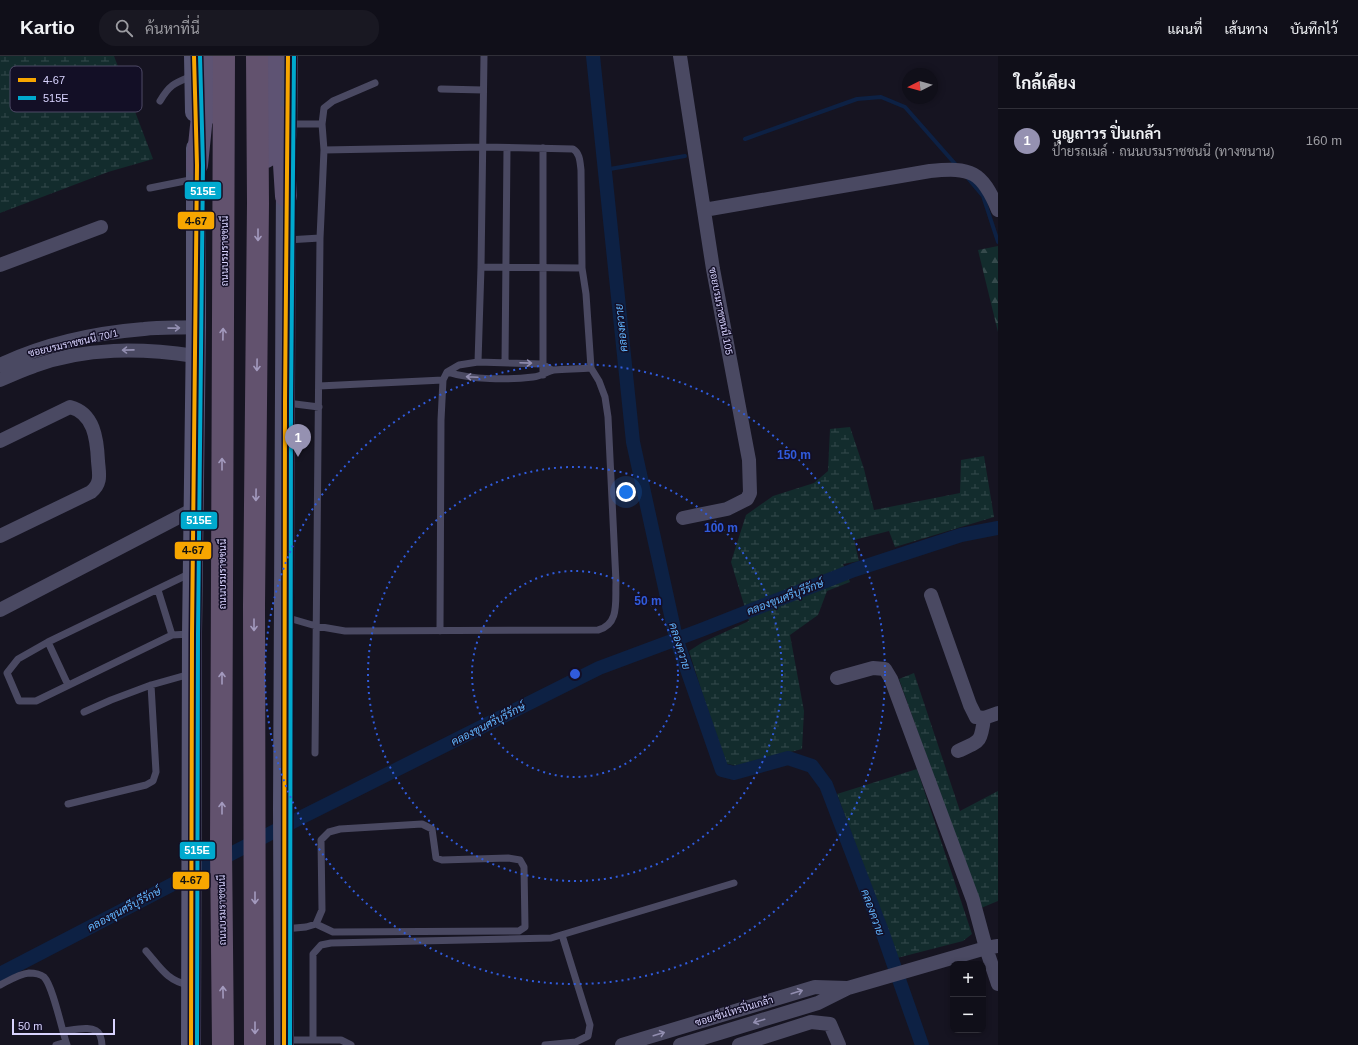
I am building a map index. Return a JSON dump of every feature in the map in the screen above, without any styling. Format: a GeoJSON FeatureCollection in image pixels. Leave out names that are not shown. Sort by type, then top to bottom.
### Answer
{"type":"FeatureCollection","features":[{"type":"Feature","properties":{"kind":"highway","name":"ถนนบรมราชชนนี"},"geometry":{"type":"LineString","coordinates":[[224,56],[221,848],[224,1045]]}},
{"type":"Feature","properties":{"kind":"highway"},"geometry":{"type":"LineString","coordinates":[[255,1045],[254,606],[258,203],[257,56]]}},
{"type":"Feature","properties":{"kind":"main road"},"geometry":{"type":"LineString","coordinates":[[211,56],[217,146],[224,196]]}},
{"type":"Feature","properties":{"kind":"main road"},"geometry":{"type":"LineString","coordinates":[[258,203],[268,142],[272,56]]}},
{"type":"Feature","properties":{"kind":"main road"},"geometry":{"type":"LineString","coordinates":[[277,56],[286,196]]}},
{"type":"Feature","properties":{"kind":"main road"},"geometry":{"type":"LineString","coordinates":[[284,1042],[284,403],[288,56]]}},
{"type":"Feature","properties":{"kind":"main road"},"geometry":{"type":"LineString","coordinates":[[191,1045],[192,634],[196,327],[196,172],[202,116],[198,62]]}},
{"type":"Feature","properties":{"kind":"street","name":"ซอยบรมราชชนนี 105"},"geometry":{"type":"LineString","coordinates":[[680,56],[713,269],[749,460],[750,493],[747,500],[727,509],[683,518]]}},
{"type":"Feature","properties":{"kind":"street"},"geometry":{"type":"LineString","coordinates":[[704,210],[930,170],[960,170],[978,176],[990,191],[998,210]]}},
{"type":"Feature","properties":{"kind":"street"},"geometry":{"type":"LineString","coordinates":[[0,265],[101,227]]}},
{"type":"Feature","properties":{"kind":"street","name":"ซอยบรมราชชนนี 70/1"},"geometry":{"type":"LineString","coordinates":[[0,365],[16,357],[45,348],[104,334],[146,328],[196,327]]}},
{"type":"Feature","properties":{"kind":"street"},"geometry":{"type":"LineString","coordinates":[[145,350],[146,328]]}},
{"type":"Feature","properties":{"kind":"street","name":"ซอยบรมราชชนนี 70/1"},"geometry":{"type":"LineString","coordinates":[[0,380],[34,366],[62,358],[104,351],[145,350],[195,356]]}},
{"type":"Feature","properties":{"kind":"street"},"geometry":{"type":"LineString","coordinates":[[0,441],[70,407],[76,408],[90,422],[95,431],[97,440],[99,477],[98,484],[90,492],[0,536]]}},
{"type":"Feature","properties":{"kind":"street"},"geometry":{"type":"LineString","coordinates":[[0,610],[122,548],[194,509]]}},
{"type":"Feature","properties":{"kind":"street"},"geometry":{"type":"LineString","coordinates":[[931,595],[970,705],[976,717],[984,718],[998,713]]}},
{"type":"Feature","properties":{"kind":"street"},"geometry":{"type":"LineString","coordinates":[[837,678],[873,668],[885,670],[891,679],[973,900],[992,947],[998,984]]}},
{"type":"Feature","properties":{"kind":"street"},"geometry":{"type":"LineString","coordinates":[[958,751],[975,744],[982,736],[984,718]]}},
{"type":"Feature","properties":{"kind":"street","name":"ซอยเซ็นโทรปิ่นเกล้า"},"geometry":{"type":"LineString","coordinates":[[680,1045],[818,1004],[848,988],[992,947]]}},
{"type":"Feature","properties":{"kind":"street","name":"ซอยเซ็นโทรปิ่นเกล้า"},"geometry":{"type":"LineString","coordinates":[[622,1045],[815,987],[848,988]]}},
{"type":"Feature","properties":{"kind":"street"},"geometry":{"type":"LineString","coordinates":[[739,1045],[811,1022],[830,1024],[839,1045]]}},
{"type":"Feature","properties":{"kind":"lane"},"geometry":{"type":"LineString","coordinates":[[478,362],[484,56]]}},
{"type":"Feature","properties":{"kind":"lane"},"geometry":{"type":"LineString","coordinates":[[160,101],[167,89],[198,62]]}},
{"type":"Feature","properties":{"kind":"lane"},"geometry":{"type":"LineString","coordinates":[[315,753],[320,238],[324,150],[322,124],[324,108],[327,104],[375,83]]}},
{"type":"Feature","properties":{"kind":"lane"},"geometry":{"type":"LineString","coordinates":[[441,89],[484,90]]}},
{"type":"Feature","properties":{"kind":"lane"},"geometry":{"type":"LineString","coordinates":[[287,124],[322,124]]}},
{"type":"Feature","properties":{"kind":"lane"},"geometry":{"type":"LineString","coordinates":[[284,616],[316,626],[345,632],[598,630],[606,628],[613,621],[615,608],[616,582],[608,418],[605,397],[599,381],[591,368],[586,294],[582,268],[581,170],[579,156],[576,151],[573,149],[483,147],[324,150]]}},
{"type":"Feature","properties":{"kind":"lane"},"geometry":{"type":"LineString","coordinates":[[504,363],[507,148]]}},
{"type":"Feature","properties":{"kind":"lane"},"geometry":{"type":"LineString","coordinates":[[543,148],[543,375]]}},
{"type":"Feature","properties":{"kind":"lane"},"geometry":{"type":"LineString","coordinates":[[150,188],[196,172]]}},
{"type":"Feature","properties":{"kind":"lane"},"geometry":{"type":"LineString","coordinates":[[287,240],[320,238]]}},
{"type":"Feature","properties":{"kind":"lane"},"geometry":{"type":"LineString","coordinates":[[481,267],[582,268]]}},
{"type":"Feature","properties":{"kind":"lane"},"geometry":{"type":"LineString","coordinates":[[440,631],[441,420],[443,380],[447,372],[459,365],[478,362],[542,364],[552,370]]}},
{"type":"Feature","properties":{"kind":"lane"},"geometry":{"type":"LineString","coordinates":[[447,372],[474,378],[525,377],[543,375],[552,370],[591,368]]}},
{"type":"Feature","properties":{"kind":"lane"},"geometry":{"type":"LineString","coordinates":[[319,386],[443,380]]}},
{"type":"Feature","properties":{"kind":"lane"},"geometry":{"type":"LineString","coordinates":[[284,403],[319,407]]}},
{"type":"Feature","properties":{"kind":"lane"},"geometry":{"type":"LineString","coordinates":[[192,634],[172,635],[36,701],[19,701],[7,673],[18,659],[48,642],[193,572]]}},
{"type":"Feature","properties":{"kind":"lane"},"geometry":{"type":"LineString","coordinates":[[158,590],[172,635]]}},
{"type":"Feature","properties":{"kind":"lane"},"geometry":{"type":"LineString","coordinates":[[48,642],[68,685]]}},
{"type":"Feature","properties":{"kind":"lane"},"geometry":{"type":"LineString","coordinates":[[84,712],[151,685],[192,673]]}},
{"type":"Feature","properties":{"kind":"lane"},"geometry":{"type":"LineString","coordinates":[[68,804],[146,785],[153,781],[156,772],[151,685]]}},
{"type":"Feature","properties":{"kind":"lane"},"geometry":{"type":"LineString","coordinates":[[284,929],[306,928],[316,924],[322,910],[321,840],[329,832],[340,828],[422,824],[432,829],[436,858],[442,860],[508,858],[520,860],[524,867],[525,927],[519,931],[333,932],[316,924]]}},
{"type":"Feature","properties":{"kind":"lane"},"geometry":{"type":"LineString","coordinates":[[314,1039],[314,954],[321,945],[331,943],[534,940],[551,938],[734,883]]}},
{"type":"Feature","properties":{"kind":"lane"},"geometry":{"type":"LineString","coordinates":[[546,1045],[576,1042],[588,1036],[590,1025],[562,935]]}},
{"type":"Feature","properties":{"kind":"lane"},"geometry":{"type":"LineString","coordinates":[[146,951],[169,977],[178,983],[191,985]]}},
{"type":"Feature","properties":{"kind":"lane"},"geometry":{"type":"LineString","coordinates":[[0,985],[28,973],[44,977],[50,988],[66,1044],[56,1045]]}},
{"type":"Feature","properties":{"kind":"lane"},"geometry":{"type":"LineString","coordinates":[[63,1031],[95,1030],[100,1034],[102,1045]]}},
{"type":"Feature","properties":{"kind":"lane"},"geometry":{"type":"LineString","coordinates":[[284,1042],[314,1039],[341,1040],[351,1045]]}},
{"type":"Feature","properties":{"kind":"green space"},"geometry":{"type":"Polygon","coordinates":[[[0,56],[114,56],[118,66],[10,66],[10,112],[135,112],[153,159],[108,172],[0,213],[0,56]]]}},
{"type":"Feature","properties":{"kind":"green space"},"geometry":{"type":"Polygon","coordinates":[[[998,246],[998,332],[978,250],[998,246]]]}},
{"type":"Feature","properties":{"kind":"green space"},"geometry":{"type":"Polygon","coordinates":[[[850,427],[864,469],[874,510],[960,493],[961,460],[984,456],[994,517],[895,547],[889,531],[854,540],[859,561],[843,564],[850,582],[827,591],[818,615],[790,635],[804,711],[802,749],[737,766],[724,763],[689,651],[703,642],[749,621],[731,562],[746,515],[773,496],[814,483],[828,471],[830,429],[850,427]]]}},
{"type":"Feature","properties":{"kind":"green space"},"geometry":{"type":"Polygon","coordinates":[[[914,673],[960,811],[998,791],[998,901],[981,908],[899,679],[914,673]]]}},
{"type":"Feature","properties":{"kind":"green space"},"geometry":{"type":"Polygon","coordinates":[[[917,769],[972,934],[963,941],[897,958],[837,794],[917,769]]]}},
{"type":"Feature","properties":{"kind":"waterway","name":"คลองควาย"},"geometry":{"type":"LineString","coordinates":[[593,56],[633,442],[676,638],[722,770],[734,773],[788,758],[812,766],[826,785],[883,934],[922,1045]]}},
{"type":"Feature","properties":{"kind":"waterway"},"geometry":{"type":"LineString","coordinates":[[745,139],[857,99],[881,97],[905,107],[957,166]]}},
{"type":"Feature","properties":{"kind":"waterway"},"geometry":{"type":"LineString","coordinates":[[604,170],[685,156]]}},
{"type":"Feature","properties":{"kind":"waterway"},"geometry":{"type":"LineString","coordinates":[[967,177],[983,196],[998,242]]}},
{"type":"Feature","properties":{"kind":"waterway","name":"คลองขุนศรีบุรีรักษ์"},"geometry":{"type":"LineString","coordinates":[[0,974],[300,818],[599,668],[854,570],[961,535],[998,528]]}},
{"type":"Feature","properties":{"kind":"transit line","name":"4-67"},"geometry":{"type":"LineString","coordinates":[[191,1045],[192,634],[197,165],[194,56]]}},
{"type":"Feature","properties":{"kind":"transit line","name":"515E"},"geometry":{"type":"LineString","coordinates":[[197,1045],[198,634],[203,165],[200,56]]}},
{"type":"Feature","properties":{"kind":"transit line","name":"4-67"},"geometry":{"type":"LineString","coordinates":[[284,1045],[285,403],[288,56]]}},
{"type":"Feature","properties":{"kind":"transit line","name":"515E"},"geometry":{"type":"LineString","coordinates":[[290,1045],[291,403],[294,56]]}},
{"type":"Feature","properties":{"kind":"place","name":"บุญถาวร ปิ่นเกล้า"},"geometry":{"type":"Point","coordinates":[298,457]}}]}
